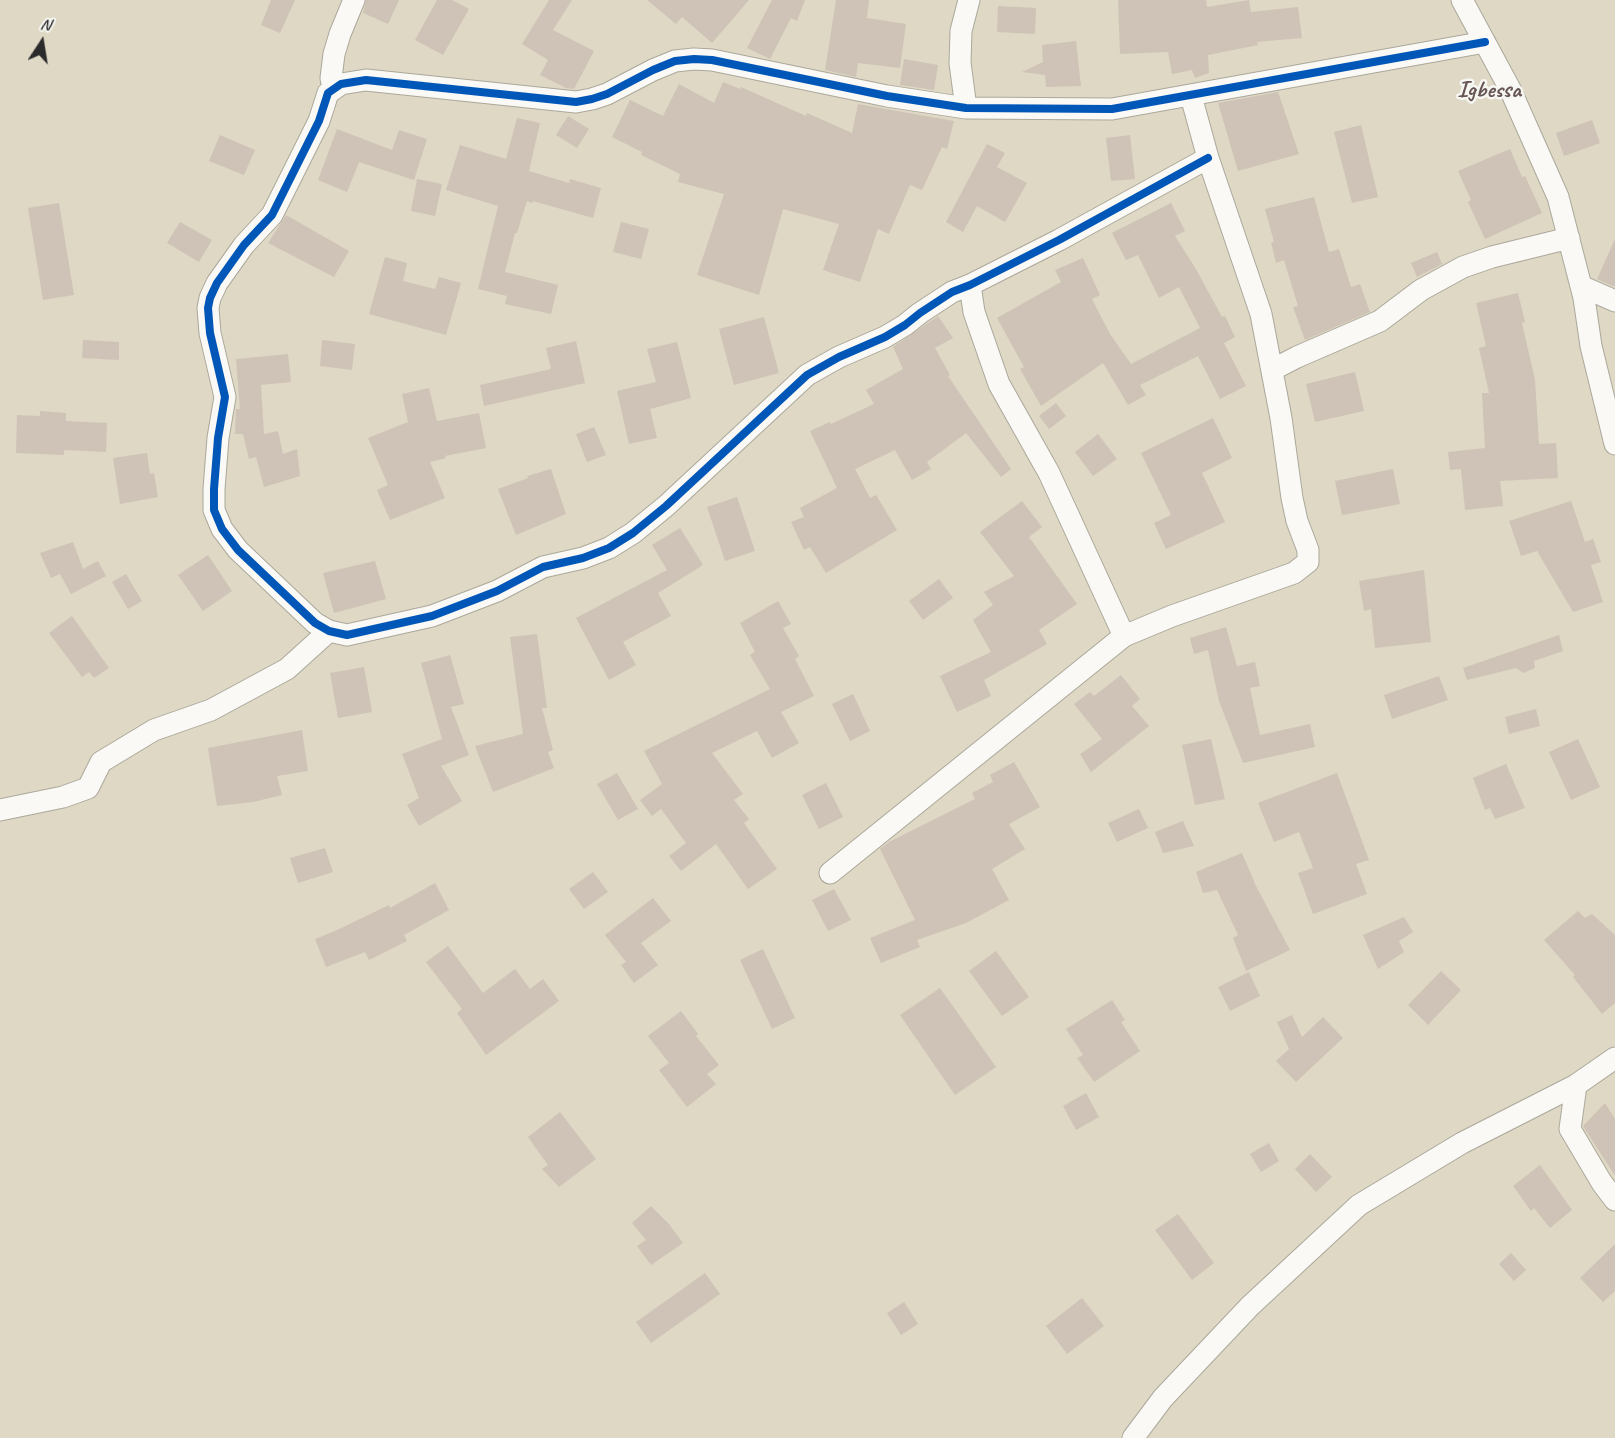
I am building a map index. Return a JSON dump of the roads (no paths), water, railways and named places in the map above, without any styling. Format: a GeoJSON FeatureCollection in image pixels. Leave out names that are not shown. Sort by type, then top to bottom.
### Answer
{"type":"FeatureCollection","features":[{"type":"Feature","properties":{"kind":"street"},"geometry":{"type":"LineString","coordinates":[[333,88],[331,78],[334,54],[354,0]]}},
{"type":"Feature","properties":{"kind":"street"},"geometry":{"type":"LineString","coordinates":[[966,108],[960,63],[961,31],[969,0]]}},
{"type":"Feature","properties":{"kind":"street"},"geometry":{"type":"LineString","coordinates":[[1462,0],[1510,89],[1558,197],[1581,286],[1591,346],[1615,444]]}},
{"type":"Feature","properties":{"kind":"street"},"geometry":{"type":"LineString","coordinates":[[1208,158],[1059,240],[938,300],[885,337],[839,357],[807,375],[666,506],[633,533],[609,548],[583,558],[543,567],[497,591],[432,616],[347,635],[329,631],[315,623],[238,550],[222,529],[214,510],[218,438],[225,397],[214,356],[208,308],[213,291],[244,245],[273,215],[319,121],[328,93],[341,84],[366,80],[576,102],[607,94],[653,70],[675,62],[694,59],[712,60],[887,96],[966,108],[1112,109],[1485,42]]}},
{"type":"Feature","properties":{"kind":"street"},"geometry":{"type":"LineString","coordinates":[[830,873],[1124,636],[1172,616],[1294,573],[1308,562],[1308,550],[1297,521],[1292,498],[1281,418],[1261,315],[1208,158],[1191,96]]}},
{"type":"Feature","properties":{"kind":"street"},"geometry":{"type":"LineString","coordinates":[[1272,370],[1380,321],[1421,290],[1463,267],[1492,257],[1569,238]]}},
{"type":"Feature","properties":{"kind":"street"},"geometry":{"type":"LineString","coordinates":[[970,285],[974,312],[999,384],[1048,473],[1124,636]]}},
{"type":"Feature","properties":{"kind":"street"},"geometry":{"type":"LineString","coordinates":[[1581,286],[1615,301]]}},
{"type":"Feature","properties":{"kind":"street"},"geometry":{"type":"LineString","coordinates":[[0,810],[88,788],[101,762],[154,730],[212,710],[287,669],[329,631]]}},
{"type":"Feature","properties":{"kind":"street"},"geometry":{"type":"LineString","coordinates":[[1133,1438],[1163,1398],[1250,1306],[1359,1205],[1462,1143],[1576,1085],[1615,1058]]}},
{"type":"Feature","properties":{"kind":"street"},"geometry":{"type":"LineString","coordinates":[[1576,1085],[1570,1129],[1602,1183],[1615,1200]]}},
{"type":"Feature","properties":{"kind":"district","name":"Igbessa"},"geometry":{"type":"Point","coordinates":[1489,91]}}]}
